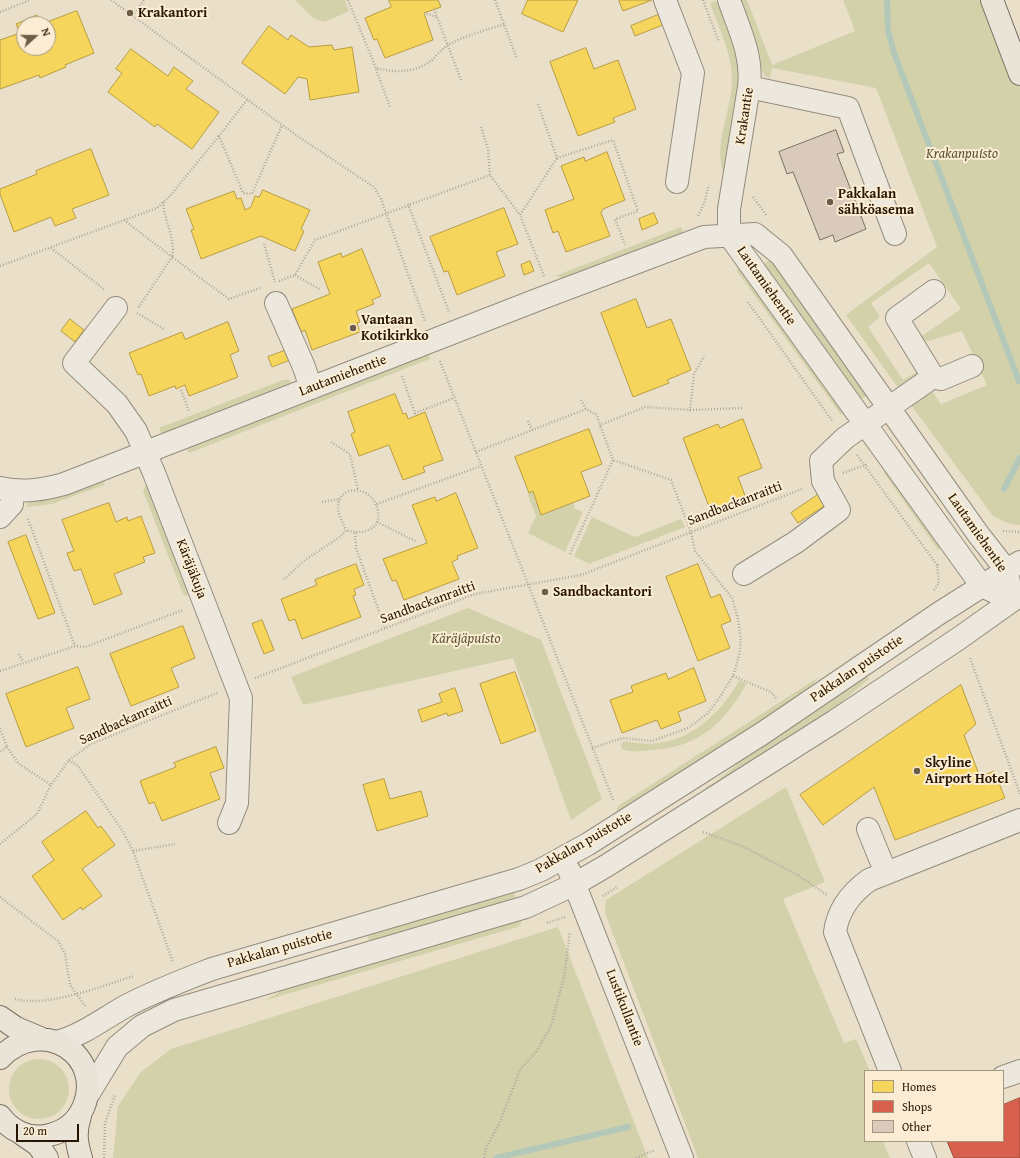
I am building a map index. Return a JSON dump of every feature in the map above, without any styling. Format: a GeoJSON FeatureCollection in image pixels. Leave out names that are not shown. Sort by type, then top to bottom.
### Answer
{"type":"FeatureCollection","features":[{"type":"Feature","properties":{"kind":"main road"},"geometry":{"type":"LineString","coordinates":[[992,0],[1020,74]]}},
{"type":"Feature","properties":{"kind":"main road"},"geometry":{"type":"LineString","coordinates":[[0,1018],[16,1028],[49,1040],[74,1052],[86,1072],[89,1093],[76,1129],[76,1140],[81,1158]]}},
{"type":"Feature","properties":{"kind":"main road"},"geometry":{"type":"LineString","coordinates":[[0,1058],[8,1050],[20,1042],[49,1040]]}},
{"type":"Feature","properties":{"kind":"main road"},"geometry":{"type":"LineString","coordinates":[[0,1116],[3,1120],[38,1146],[47,1158]]}},
{"type":"Feature","properties":{"kind":"main road"},"geometry":{"type":"LineString","coordinates":[[22,1134],[38,1137],[57,1134],[73,1124],[80,1116]]}},
{"type":"Feature","properties":{"kind":"street"},"geometry":{"type":"LineString","coordinates":[[665,0],[693,73],[677,182]]}},
{"type":"Feature","properties":{"kind":"street","name":"Krakantie"},"geometry":{"type":"LineString","coordinates":[[729,0],[748,54],[750,68],[749,87],[729,209],[729,235]]}},
{"type":"Feature","properties":{"kind":"street"},"geometry":{"type":"LineString","coordinates":[[749,87],[848,108],[895,234]]}},
{"type":"Feature","properties":{"kind":"street","name":"Lautamiehentie"},"geometry":{"type":"LineString","coordinates":[[7,490],[37,491],[64,484],[542,298],[704,237],[729,235],[755,234],[781,255],[978,534],[1013,566],[1016,597],[982,586],[729,235]]}},
{"type":"Feature","properties":{"kind":"street"},"geometry":{"type":"LineString","coordinates":[[273,290],[311,388]]}},
{"type":"Feature","properties":{"kind":"street"},"geometry":{"type":"LineString","coordinates":[[934,291],[897,318],[934,377],[941,379],[972,366]]}},
{"type":"Feature","properties":{"kind":"street","name":"Käräjäkuja"},"geometry":{"type":"LineString","coordinates":[[116,308],[74,363],[117,404],[136,431],[146,453],[240,698],[237,802],[229,823]]}},
{"type":"Feature","properties":{"kind":"street"},"geometry":{"type":"LineString","coordinates":[[744,574],[796,542],[839,510],[823,480],[821,461],[845,438],[934,377]]}},
{"type":"Feature","properties":{"kind":"street"},"geometry":{"type":"LineString","coordinates":[[0,517],[12,504],[7,490]]}},
{"type":"Feature","properties":{"kind":"street","name":"Pakkalan puistotie"},"geometry":{"type":"LineString","coordinates":[[49,1040],[74,1037],[127,1006],[165,987],[212,969],[519,879],[564,858],[762,733],[938,614],[1013,566]]}},
{"type":"Feature","properties":{"kind":"street","name":"Pakkalan puistotie"},"geometry":{"type":"LineString","coordinates":[[89,1093],[117,1047],[142,1026],[174,1010],[526,907],[575,884],[606,866],[834,721],[958,639],[1016,597]]}},
{"type":"Feature","properties":{"kind":"street"},"geometry":{"type":"LineString","coordinates":[[890,1070],[836,932],[837,918],[844,905],[856,889],[869,880],[1020,820]]}},
{"type":"Feature","properties":{"kind":"street"},"geometry":{"type":"LineString","coordinates":[[868,829],[886,873]]}},
{"type":"Feature","properties":{"kind":"street","name":"Lustikullantie"},"geometry":{"type":"LineString","coordinates":[[564,858],[682,1158]]}},
{"type":"Feature","properties":{"kind":"street"},"geometry":{"type":"LineString","coordinates":[[1004,1077],[1020,1071]]}},
{"type":"Feature","properties":{"kind":"street"},"geometry":{"type":"LineString","coordinates":[[918,1142],[925,1158]]}},
{"type":"Feature","properties":{"kind":"path"},"geometry":{"type":"LineString","coordinates":[[0,12],[30,0]]}},
{"type":"Feature","properties":{"kind":"path"},"geometry":{"type":"LineString","coordinates":[[133,16],[144,0]]}},
{"type":"Feature","properties":{"kind":"path"},"geometry":{"type":"LineString","coordinates":[[348,0],[376,68],[390,107]]}},
{"type":"Feature","properties":{"kind":"path"},"geometry":{"type":"LineString","coordinates":[[495,0],[517,59]]}},
{"type":"Feature","properties":{"kind":"path"},"geometry":{"type":"LineString","coordinates":[[434,10],[461,80]]}},
{"type":"Feature","properties":{"kind":"path"},"geometry":{"type":"LineString","coordinates":[[424,13],[437,17]]}},
{"type":"Feature","properties":{"kind":"path"},"geometry":{"type":"LineString","coordinates":[[376,68],[403,72],[416,69],[431,60],[448,45],[504,24]]}},
{"type":"Feature","properties":{"kind":"path"},"geometry":{"type":"LineString","coordinates":[[0,266],[157,208],[219,136],[247,100]]}},
{"type":"Feature","properties":{"kind":"path"},"geometry":{"type":"LineString","coordinates":[[538,104],[557,158]]}},
{"type":"Feature","properties":{"kind":"path"},"geometry":{"type":"LineString","coordinates":[[219,136],[244,193],[252,194],[282,125]]}},
{"type":"Feature","properties":{"kind":"path"},"geometry":{"type":"LineString","coordinates":[[481,127],[488,149],[490,175],[520,215],[544,276]]}},
{"type":"Feature","properties":{"kind":"path"},"geometry":{"type":"LineString","coordinates":[[520,215],[557,158],[613,140],[638,211],[615,219],[625,245]]}},
{"type":"Feature","properties":{"kind":"path"},"geometry":{"type":"LineString","coordinates":[[264,244],[273,290],[295,275],[315,240],[408,204],[490,175]]}},
{"type":"Feature","properties":{"kind":"path"},"geometry":{"type":"LineString","coordinates":[[163,202],[164,214],[174,246],[172,257],[136,312],[164,329]]}},
{"type":"Feature","properties":{"kind":"path"},"geometry":{"type":"LineString","coordinates":[[408,204],[449,312]]}},
{"type":"Feature","properties":{"kind":"path"},"geometry":{"type":"LineString","coordinates":[[124,220],[229,299],[262,287]]}},
{"type":"Feature","properties":{"kind":"path"},"geometry":{"type":"LineString","coordinates":[[50,248],[120,302],[116,308]]}},
{"type":"Feature","properties":{"kind":"path"},"geometry":{"type":"LineString","coordinates":[[295,275],[321,290]]}},
{"type":"Feature","properties":{"kind":"path"},"geometry":{"type":"LineString","coordinates":[[690,410],[694,374],[704,356]]}},
{"type":"Feature","properties":{"kind":"path"},"geometry":{"type":"LineString","coordinates":[[402,376],[415,413],[454,398]]}},
{"type":"Feature","properties":{"kind":"path"},"geometry":{"type":"LineString","coordinates":[[182,390],[189,411]]}},
{"type":"Feature","properties":{"kind":"path"},"geometry":{"type":"LineString","coordinates":[[570,554],[614,460],[597,415],[586,409],[581,400]]}},
{"type":"Feature","properties":{"kind":"path"},"geometry":{"type":"LineString","coordinates":[[600,424],[645,407],[690,410],[742,408]]}},
{"type":"Feature","properties":{"kind":"path"},"geometry":{"type":"LineString","coordinates":[[476,452],[586,409]]}},
{"type":"Feature","properties":{"kind":"path"},"geometry":{"type":"LineString","coordinates":[[528,421],[532,430]]}},
{"type":"Feature","properties":{"kind":"path"},"geometry":{"type":"LineString","coordinates":[[331,442],[350,454],[358,490]]}},
{"type":"Feature","properties":{"kind":"path","name":"Sandbackanraitti"},"geometry":{"type":"LineString","coordinates":[[0,844],[37,814],[51,785],[69,760],[91,744],[235,685],[475,594],[582,575],[888,456]]}},
{"type":"Feature","properties":{"kind":"path"},"geometry":{"type":"LineString","coordinates":[[592,748],[622,738],[652,740],[688,728],[707,714],[733,676],[739,656],[741,640],[732,598],[695,551],[691,532],[671,480],[614,460]]}},
{"type":"Feature","properties":{"kind":"path"},"geometry":{"type":"LineString","coordinates":[[377,504],[481,466]]}},
{"type":"Feature","properties":{"kind":"path"},"geometry":{"type":"LineString","coordinates":[[358,490],[368,493],[377,504],[379,517],[377,525],[368,530],[355,533],[346,530],[340,518],[338,506],[341,499],[346,492],[358,490]]}},
{"type":"Feature","properties":{"kind":"path"},"geometry":{"type":"LineString","coordinates":[[322,502],[341,499]]}},
{"type":"Feature","properties":{"kind":"path"},"geometry":{"type":"LineString","coordinates":[[25,514],[76,646]]}},
{"type":"Feature","properties":{"kind":"path"},"geometry":{"type":"LineString","coordinates":[[377,522],[417,542]]}},
{"type":"Feature","properties":{"kind":"path"},"geometry":{"type":"LineString","coordinates":[[978,534],[990,524],[1002,531],[1020,532]]}},
{"type":"Feature","properties":{"kind":"path"},"geometry":{"type":"LineString","coordinates":[[284,579],[305,560],[340,537],[346,530]]}},
{"type":"Feature","properties":{"kind":"path"},"geometry":{"type":"LineString","coordinates":[[355,533],[356,548],[386,628]]}},
{"type":"Feature","properties":{"kind":"path"},"geometry":{"type":"LineString","coordinates":[[938,614],[928,598],[939,583],[937,565],[956,550]]}},
{"type":"Feature","properties":{"kind":"path"},"geometry":{"type":"LineString","coordinates":[[0,671],[23,662],[76,646],[85,647],[183,610]]}},
{"type":"Feature","properties":{"kind":"path"},"geometry":{"type":"LineString","coordinates":[[958,639],[966,648],[1020,794]]}},
{"type":"Feature","properties":{"kind":"path"},"geometry":{"type":"LineString","coordinates":[[20,654],[23,662]]}},
{"type":"Feature","properties":{"kind":"path"},"geometry":{"type":"LineString","coordinates":[[733,676],[771,692],[776,698]]}},
{"type":"Feature","properties":{"kind":"path"},"geometry":{"type":"LineString","coordinates":[[770,702],[782,694]]}},
{"type":"Feature","properties":{"kind":"path"},"geometry":{"type":"LineString","coordinates":[[0,728],[7,747],[19,764],[51,785]]}},
{"type":"Feature","properties":{"kind":"path"},"geometry":{"type":"LineString","coordinates":[[0,752],[7,747]]}},
{"type":"Feature","properties":{"kind":"path"},"geometry":{"type":"LineString","coordinates":[[69,760],[78,766],[122,830],[133,850],[174,964],[166,966]]}},
{"type":"Feature","properties":{"kind":"path"},"geometry":{"type":"LineString","coordinates":[[608,806],[620,798]]}},
{"type":"Feature","properties":{"kind":"path"},"geometry":{"type":"LineString","coordinates":[[703,832],[742,846],[796,874],[816,889],[844,905]]}},
{"type":"Feature","properties":{"kind":"path"},"geometry":{"type":"LineString","coordinates":[[133,850],[175,844]]}},
{"type":"Feature","properties":{"kind":"path"},"geometry":{"type":"LineString","coordinates":[[0,897],[58,941],[65,954],[70,985],[77,994]]}},
{"type":"Feature","properties":{"kind":"path"},"geometry":{"type":"LineString","coordinates":[[484,1158],[486,1148],[499,1124],[522,1068],[536,1052],[552,1026],[564,977],[570,930]]}},
{"type":"Feature","properties":{"kind":"path"},"geometry":{"type":"LineString","coordinates":[[29,1002],[77,994],[136,975]]}},
{"type":"Feature","properties":{"kind":"path"},"geometry":{"type":"LineString","coordinates":[[104,1158],[104,1123],[117,1091]]}},
{"type":"Feature","properties":{"kind":"path"},"geometry":{"type":"LineString","coordinates":[[636,1158],[655,1150]]}},
{"type":"Feature","properties":{"kind":"green space"},"geometry":{"type":"Polygon","coordinates":[[[295,0],[345,0],[349,11],[324,22],[313,18],[295,0]]]}},
{"type":"Feature","properties":{"kind":"green space","name":"Krakanpuisto"},"geometry":{"type":"Polygon","coordinates":[[[739,0],[747,0],[772,65],[855,31],[843,0],[986,0],[1020,88],[1020,525],[1007,523],[993,516],[911,405],[920,396],[933,392],[941,404],[987,385],[962,331],[928,341],[923,340],[922,336],[961,309],[929,263],[871,303],[880,317],[868,327],[903,380],[920,370],[923,376],[899,389],[846,315],[937,247],[876,88],[772,68],[770,78],[765,76],[761,69],[760,54],[739,0]]]}},
{"type":"Feature","properties":{"kind":"green space"},"geometry":{"type":"Polygon","coordinates":[[[714,1],[719,3],[738,52],[741,79],[726,171],[722,169],[720,158],[722,135],[732,79],[730,60],[710,3],[714,1]]]}},
{"type":"Feature","properties":{"kind":"green space"},"geometry":{"type":"Polygon","coordinates":[[[681,227],[684,233],[564,278],[555,276],[681,227]]]}},
{"type":"Feature","properties":{"kind":"green space"},"geometry":{"type":"Polygon","coordinates":[[[773,260],[871,394],[859,400],[763,265],[768,261],[773,260]]]}},
{"type":"Feature","properties":{"kind":"green space"},"geometry":{"type":"Polygon","coordinates":[[[737,265],[847,409],[841,415],[737,271],[737,265]]]}},
{"type":"Feature","properties":{"kind":"green space"},"geometry":{"type":"Polygon","coordinates":[[[429,353],[430,359],[189,453],[185,445],[429,353]]]}},
{"type":"Feature","properties":{"kind":"green space"},"geometry":{"type":"Polygon","coordinates":[[[283,380],[290,380],[291,384],[162,435],[159,428],[283,380]]]}},
{"type":"Feature","properties":{"kind":"green space"},"geometry":{"type":"Polygon","coordinates":[[[885,470],[944,548],[938,550],[884,473],[885,470]]]}},
{"type":"Feature","properties":{"kind":"green space"},"geometry":{"type":"Polygon","coordinates":[[[105,480],[104,485],[52,504],[26,507],[29,501],[105,480]]]}},
{"type":"Feature","properties":{"kind":"green space"},"geometry":{"type":"Polygon","coordinates":[[[148,485],[191,593],[187,596],[183,594],[143,491],[145,486],[148,485]]]}},
{"type":"Feature","properties":{"kind":"green space"},"geometry":{"type":"Polygon","coordinates":[[[533,491],[541,514],[573,502],[575,509],[583,512],[565,552],[528,533],[536,516],[527,493],[533,491]]]}},
{"type":"Feature","properties":{"kind":"green space"},"geometry":{"type":"Polygon","coordinates":[[[592,517],[635,537],[681,519],[685,527],[589,564],[574,556],[592,517]]]}},
{"type":"Feature","properties":{"kind":"green space","name":"Käräjäpuisto"},"geometry":{"type":"Polygon","coordinates":[[[468,608],[541,640],[602,799],[571,820],[513,658],[303,705],[291,677],[468,608]]]}},
{"type":"Feature","properties":{"kind":"green space"},"geometry":{"type":"Polygon","coordinates":[[[866,674],[869,679],[823,718],[709,793],[706,787],[714,783],[752,752],[866,674]]]}},
{"type":"Feature","properties":{"kind":"green space"},"geometry":{"type":"Polygon","coordinates":[[[819,677],[806,692],[619,816],[617,810],[618,806],[819,677]]]}},
{"type":"Feature","properties":{"kind":"green space"},"geometry":{"type":"Polygon","coordinates":[[[739,681],[747,683],[739,697],[720,721],[697,738],[684,744],[669,748],[637,751],[622,749],[621,744],[624,741],[643,744],[660,743],[677,739],[692,732],[718,710],[739,681]]]}},
{"type":"Feature","properties":{"kind":"green space"},"geometry":{"type":"Polygon","coordinates":[[[786,787],[825,882],[783,899],[844,1043],[856,1039],[870,1070],[864,1070],[864,1142],[883,1142],[890,1158],[698,1158],[605,913],[606,900],[786,787]]]}},
{"type":"Feature","properties":{"kind":"green space"},"geometry":{"type":"Polygon","coordinates":[[[513,890],[517,901],[370,944],[366,931],[513,890]]]}},
{"type":"Feature","properties":{"kind":"green space"},"geometry":{"type":"Polygon","coordinates":[[[521,916],[521,924],[517,927],[263,1001],[303,979],[521,916]]]}},
{"type":"Feature","properties":{"kind":"green space"},"geometry":{"type":"Polygon","coordinates":[[[558,927],[648,1158],[113,1158],[118,1106],[140,1073],[171,1049],[558,927]]]}},
{"type":"Feature","properties":{"kind":"green space"},"geometry":{"type":"Polygon","coordinates":[[[33,1059],[45,1059],[56,1064],[64,1072],[69,1083],[67,1101],[56,1114],[45,1119],[33,1119],[22,1114],[14,1106],[9,1095],[9,1083],[14,1072],[22,1064],[33,1059]]]}},
{"type":"Feature","properties":{"kind":"building: Homes"},"geometry":{"type":"Polygon","coordinates":[[[389,0],[438,0],[441,7],[424,13],[433,40],[385,58],[377,39],[374,40],[365,18],[391,7],[389,0]]]}},
{"type":"Feature","properties":{"kind":"building: Homes"},"geometry":{"type":"Polygon","coordinates":[[[528,0],[578,0],[563,32],[522,14],[528,0]]]}},
{"type":"Feature","properties":{"kind":"building: Homes"},"geometry":{"type":"Polygon","coordinates":[[[652,0],[623,11],[619,1],[652,0]]]}},
{"type":"Feature","properties":{"kind":"building: Homes"},"geometry":{"type":"Polygon","coordinates":[[[77,11],[94,53],[65,65],[66,67],[40,78],[39,75],[0,89],[0,40],[16,34],[16,56],[56,56],[56,19],[77,11]]]}},
{"type":"Feature","properties":{"kind":"building: Homes"},"geometry":{"type":"Polygon","coordinates":[[[658,15],[663,25],[635,36],[631,26],[658,15]]]}},
{"type":"Feature","properties":{"kind":"building: Homes"},"geometry":{"type":"Polygon","coordinates":[[[269,26],[288,40],[291,35],[309,47],[332,45],[334,50],[352,47],[359,92],[310,100],[307,79],[298,77],[285,94],[242,63],[269,26]]]}},
{"type":"Feature","properties":{"kind":"building: Homes"},"geometry":{"type":"Polygon","coordinates":[[[586,48],[594,69],[618,60],[636,109],[613,118],[615,122],[578,136],[550,62],[586,48]]]}},
{"type":"Feature","properties":{"kind":"building: Homes"},"geometry":{"type":"Polygon","coordinates":[[[131,49],[168,76],[174,67],[193,81],[186,89],[219,112],[192,149],[157,124],[155,127],[108,92],[122,73],[116,69],[131,49]]]}},
{"type":"Feature","properties":{"kind":"building: Homes"},"geometry":{"type":"Polygon","coordinates":[[[91,149],[109,195],[72,209],[76,218],[55,226],[51,217],[14,232],[0,194],[0,189],[37,174],[36,171],[91,149]]]}},
{"type":"Feature","properties":{"kind":"building: Homes"},"geometry":{"type":"Polygon","coordinates":[[[607,152],[625,200],[603,209],[601,213],[610,236],[566,252],[558,231],[553,233],[545,210],[574,199],[561,166],[584,157],[585,161],[607,152]]]}},
{"type":"Feature","properties":{"kind":"building: Homes"},"geometry":{"type":"Polygon","coordinates":[[[263,190],[310,210],[301,229],[304,231],[295,251],[261,236],[201,259],[191,230],[194,229],[186,209],[234,191],[237,199],[241,198],[245,210],[251,207],[255,196],[259,197],[263,190]]]}},
{"type":"Feature","properties":{"kind":"building: Homes"},"geometry":{"type":"Polygon","coordinates":[[[504,208],[518,244],[496,252],[505,276],[457,295],[448,271],[444,272],[430,237],[504,208]]]}},
{"type":"Feature","properties":{"kind":"building: Homes"},"geometry":{"type":"Polygon","coordinates":[[[654,213],[658,223],[642,230],[639,219],[654,213]]]}},
{"type":"Feature","properties":{"kind":"building: Homes"},"geometry":{"type":"Polygon","coordinates":[[[362,249],[381,296],[372,300],[374,304],[356,311],[360,322],[357,323],[360,332],[312,350],[305,330],[301,332],[292,309],[330,294],[318,262],[341,253],[342,257],[362,249]]]}},
{"type":"Feature","properties":{"kind":"building: Homes"},"geometry":{"type":"Polygon","coordinates":[[[530,261],[534,271],[524,275],[521,265],[530,261]]]}},
{"type":"Feature","properties":{"kind":"building: Homes"},"geometry":{"type":"Polygon","coordinates":[[[636,299],[647,328],[671,319],[691,370],[667,380],[669,383],[633,397],[601,313],[636,299]]]}},
{"type":"Feature","properties":{"kind":"building: Homes"},"geometry":{"type":"Polygon","coordinates":[[[70,319],[84,330],[75,342],[61,331],[70,319]]]}},
{"type":"Feature","properties":{"kind":"building: Homes"},"geometry":{"type":"Polygon","coordinates":[[[228,322],[239,351],[230,355],[238,377],[189,396],[185,385],[176,389],[175,386],[149,396],[141,374],[138,375],[129,353],[182,332],[185,339],[228,322]]]}},
{"type":"Feature","properties":{"kind":"building: Homes"},"geometry":{"type":"Polygon","coordinates":[[[289,349],[293,359],[272,367],[268,357],[289,349]]]}},
{"type":"Feature","properties":{"kind":"building: Homes"},"geometry":{"type":"Polygon","coordinates":[[[395,394],[403,414],[406,413],[408,419],[425,412],[443,460],[423,467],[425,472],[403,480],[389,445],[359,456],[351,434],[355,432],[348,412],[395,394]]]}},
{"type":"Feature","properties":{"kind":"building: Homes"},"geometry":{"type":"Polygon","coordinates":[[[743,419],[762,468],[738,477],[746,498],[711,512],[683,438],[718,424],[720,428],[743,419]]]}},
{"type":"Feature","properties":{"kind":"building: Homes"},"geometry":{"type":"Polygon","coordinates":[[[589,429],[602,464],[581,472],[590,496],[541,515],[533,491],[529,493],[515,457],[589,429]]]}},
{"type":"Feature","properties":{"kind":"building: Homes"},"geometry":{"type":"Polygon","coordinates":[[[822,492],[829,503],[798,523],[791,513],[822,492]]]}},
{"type":"Feature","properties":{"kind":"building: Homes"},"geometry":{"type":"Polygon","coordinates":[[[456,493],[478,548],[457,556],[458,559],[452,562],[459,579],[404,600],[396,580],[392,581],[383,559],[427,543],[412,505],[435,497],[436,501],[456,493]]]}},
{"type":"Feature","properties":{"kind":"building: Homes"},"geometry":{"type":"Polygon","coordinates":[[[109,503],[116,522],[127,517],[128,521],[141,516],[155,553],[143,557],[145,562],[114,574],[122,594],[94,605],[81,569],[74,571],[67,553],[74,551],[62,520],[109,503]]]}},
{"type":"Feature","properties":{"kind":"building: Homes"},"geometry":{"type":"Polygon","coordinates":[[[26,535],[55,613],[38,619],[8,542],[26,535]]]}},
{"type":"Feature","properties":{"kind":"building: Homes"},"geometry":{"type":"Polygon","coordinates":[[[356,564],[364,585],[354,589],[356,595],[353,596],[361,617],[302,639],[295,619],[289,621],[281,599],[317,585],[315,580],[356,564]]]}},
{"type":"Feature","properties":{"kind":"building: Homes"},"geometry":{"type":"Polygon","coordinates":[[[698,564],[711,598],[720,594],[731,621],[721,625],[730,648],[698,661],[666,577],[698,564]]]}},
{"type":"Feature","properties":{"kind":"building: Homes"},"geometry":{"type":"Polygon","coordinates":[[[262,620],[274,650],[264,654],[252,624],[262,620]]]}},
{"type":"Feature","properties":{"kind":"building: Homes"},"geometry":{"type":"Polygon","coordinates":[[[183,626],[195,658],[171,668],[179,687],[131,706],[110,654],[183,626]]]}},
{"type":"Feature","properties":{"kind":"building: Homes"},"geometry":{"type":"Polygon","coordinates":[[[78,667],[90,699],[66,708],[74,728],[26,747],[6,694],[78,667]]]}},
{"type":"Feature","properties":{"kind":"building: Homes"},"geometry":{"type":"Polygon","coordinates":[[[694,668],[706,701],[678,712],[681,721],[661,729],[657,720],[622,733],[610,700],[633,692],[631,686],[666,673],[668,679],[694,668]]]}},
{"type":"Feature","properties":{"kind":"building: Homes"},"geometry":{"type":"Polygon","coordinates":[[[515,672],[536,731],[501,744],[480,684],[515,672]]]}},
{"type":"Feature","properties":{"kind":"building: Homes"},"geometry":{"type":"Polygon","coordinates":[[[961,685],[976,724],[964,735],[980,777],[994,771],[1005,798],[895,840],[874,787],[823,825],[800,795],[961,685]]]}},
{"type":"Feature","properties":{"kind":"building: Homes"},"geometry":{"type":"Polygon","coordinates":[[[455,688],[463,711],[448,716],[447,713],[422,722],[418,710],[442,702],[439,694],[455,688]]]}},
{"type":"Feature","properties":{"kind":"building: Homes"},"geometry":{"type":"Polygon","coordinates":[[[216,747],[224,768],[210,773],[220,799],[162,821],[154,802],[149,804],[140,781],[176,767],[174,763],[216,747]]]}},
{"type":"Feature","properties":{"kind":"building: Homes"},"geometry":{"type":"Polygon","coordinates":[[[384,779],[390,799],[421,791],[428,816],[377,831],[363,785],[384,779]]]}},
{"type":"Feature","properties":{"kind":"building: Homes"},"geometry":{"type":"Polygon","coordinates":[[[86,811],[98,828],[101,826],[115,845],[82,869],[102,896],[82,910],[81,907],[63,920],[32,876],[54,860],[42,842],[86,811]]]}},
{"type":"Feature","properties":{"kind":"building: Shops"},"geometry":{"type":"Polygon","coordinates":[[[1020,1098],[1020,1158],[954,1158],[947,1142],[1004,1142],[1004,1105],[1020,1098]]]}},
{"type":"Feature","properties":{"kind":"building: Other","name":"Pakkalan sähköasema"},"geometry":{"type":"Polygon","coordinates":[[[836,130],[844,152],[837,154],[866,229],[835,242],[833,235],[820,240],[793,172],[787,174],[779,152],[836,130]]]}},
{"type":"Feature","properties":{"kind":"waterway"},"geometry":{"type":"LineString","coordinates":[[887,0],[888,30],[894,53],[1019,381]]}},
{"type":"Feature","properties":{"kind":"waterway"},"geometry":{"type":"LineString","coordinates":[[1004,489],[1020,458]]}},
{"type":"Feature","properties":{"kind":"waterway"},"geometry":{"type":"LineString","coordinates":[[496,1158],[628,1127]]}},
{"type":"Feature","properties":{"kind":"place","name":"Krakantori"},"geometry":{"type":"Point","coordinates":[130,13]}},
{"type":"Feature","properties":{"kind":"place","name":"Pakkalan sähköasema"},"geometry":{"type":"Point","coordinates":[830,202]}},
{"type":"Feature","properties":{"kind":"place","name":"Vantaan Kotikirkko"},"geometry":{"type":"Point","coordinates":[353,328]}},
{"type":"Feature","properties":{"kind":"place","name":"Sandbackantori"},"geometry":{"type":"Point","coordinates":[545,592]}},
{"type":"Feature","properties":{"kind":"place","name":"Skyline Airport Hotel"},"geometry":{"type":"Point","coordinates":[917,771]}}]}
